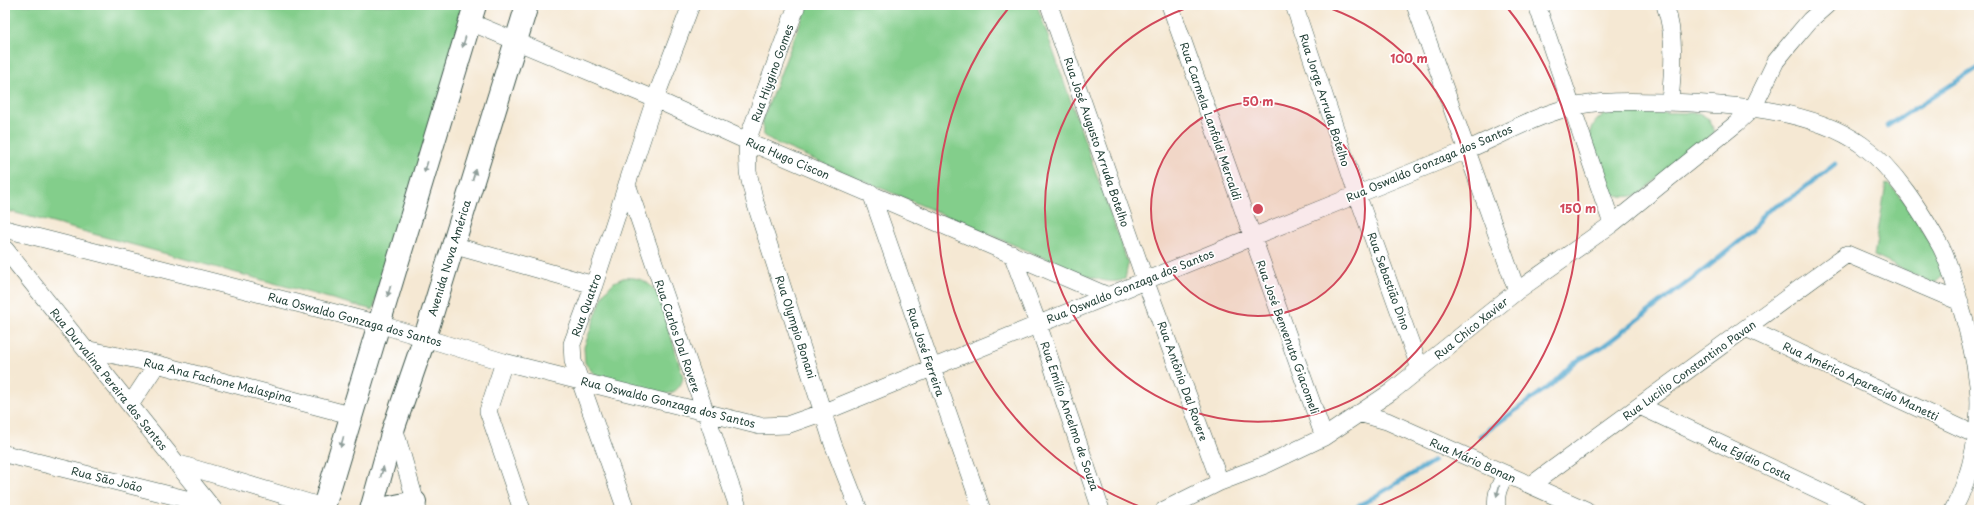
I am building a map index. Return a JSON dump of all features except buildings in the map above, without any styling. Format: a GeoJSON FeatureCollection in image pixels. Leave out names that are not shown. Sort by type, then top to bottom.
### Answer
{"type":"FeatureCollection","features":[{"type":"Feature","properties":{"kind":"street","name":"Avenida Nova América"},"geometry":{"type":"LineString","coordinates":[[371,510],[394,427],[425,337],[452,245],[527,5]]}},
{"type":"Feature","properties":{"kind":"street","name":"Rua Quattro"},"geometry":{"type":"LineString","coordinates":[[626,510],[573,361],[572,344],[594,285],[655,99],[691,5]]}},
{"type":"Feature","properties":{"kind":"street","name":"Rua Hiygino Gomes"},"geometry":{"type":"LineString","coordinates":[[747,141],[797,5]]}},
{"type":"Feature","properties":{"kind":"street","name":"Rua José Augusto Arruda Botelho"},"geometry":{"type":"LineString","coordinates":[[1049,5],[1145,280]]}},
{"type":"Feature","properties":{"kind":"street","name":"Rua Carmela Lanfoldi Mercaldi"},"geometry":{"type":"LineString","coordinates":[[1170,5],[1252,237]]}},
{"type":"Feature","properties":{"kind":"street","name":"Rua Jorge Arruda Botelho"},"geometry":{"type":"LineString","coordinates":[[1294,5],[1357,194]]}},
{"type":"Feature","properties":{"kind":"street"},"geometry":{"type":"LineString","coordinates":[[1415,5],[1517,291]]}},
{"type":"Feature","properties":{"kind":"street"},"geometry":{"type":"LineString","coordinates":[[1537,5],[1612,224]]}},
{"type":"Feature","properties":{"kind":"street"},"geometry":{"type":"LineString","coordinates":[[1665,5],[1672,30],[1673,48],[1670,102]]}},
{"type":"Feature","properties":{"kind":"street"},"geometry":{"type":"LineString","coordinates":[[1753,108],[1776,61],[1807,13],[1827,5]]}},
{"type":"Feature","properties":{"kind":"street","name":"Rua Hugo Ciscon"},"geometry":{"type":"LineString","coordinates":[[473,13],[516,40],[1106,295]]}},
{"type":"Feature","properties":{"kind":"street"},"geometry":{"type":"LineString","coordinates":[[176,463],[323,509],[350,415],[473,13]]}},
{"type":"Feature","properties":{"kind":"street","name":"Rua Oswaldo Gonzaga dos Santos"},"geometry":{"type":"LineString","coordinates":[[5,228],[379,324],[504,362],[760,426],[787,425],[824,412],[1106,295],[1467,150],[1526,122],[1572,107],[1630,101],[1670,102],[1753,108],[1789,115],[1840,133],[1854,139],[1875,155],[1894,177],[1927,221],[1948,260],[1970,339],[1978,387],[1976,435],[1972,461],[1959,500],[1954,510]]}},
{"type":"Feature","properties":{"kind":"street","name":"Rua Chico Xavier"},"geometry":{"type":"LineString","coordinates":[[1164,510],[1220,482],[1265,465],[1324,437],[1360,413],[1420,369],[1517,291],[1612,224],[1737,123],[1753,108]]}},
{"type":"Feature","properties":{"kind":"street","name":"Rua Olympio Bonani"},"geometry":{"type":"LineString","coordinates":[[747,141],[748,172],[755,202],[824,412],[833,444],[859,510]]}},
{"type":"Feature","properties":{"kind":"street","name":"Rua Carlos Dal Rovere"},"geometry":{"type":"LineString","coordinates":[[627,184],[704,412],[739,510]]}},
{"type":"Feature","properties":{"kind":"street","name":"Rua José Ferreira"},"geometry":{"type":"LineString","coordinates":[[871,193],[931,368],[982,510]]}},
{"type":"Feature","properties":{"kind":"street","name":"Rua Sebastião Dino"},"geometry":{"type":"LineString","coordinates":[[1357,194],[1420,369]]}},
{"type":"Feature","properties":{"kind":"street","name":"Rua José Benvenuto Giacomeli"},"geometry":{"type":"LineString","coordinates":[[1252,237],[1324,437]]}},
{"type":"Feature","properties":{"kind":"street"},"geometry":{"type":"LineString","coordinates":[[452,245],[594,285]]}},
{"type":"Feature","properties":{"kind":"street","name":"Rua Durvalina Pereira dos Santos"},"geometry":{"type":"LineString","coordinates":[[5,249],[176,463],[206,507]]}},
{"type":"Feature","properties":{"kind":"street","name":"Rua Emílio Ancelmo de Souza"},"geometry":{"type":"LineString","coordinates":[[1012,254],[1038,324],[1101,510]]}},
{"type":"Feature","properties":{"kind":"street","name":"Rua Lucilio Constantino Pavan"},"geometry":{"type":"LineString","coordinates":[[1531,485],[1847,254],[1960,302]]}},
{"type":"Feature","properties":{"kind":"street","name":"Rua Antônio Dal Rovere"},"geometry":{"type":"LineString","coordinates":[[1145,280],[1220,482]]}},
{"type":"Feature","properties":{"kind":"street","name":"Rua Américo Aparecido Manetti"},"geometry":{"type":"LineString","coordinates":[[1746,328],[1976,435]]}},
{"type":"Feature","properties":{"kind":"street","name":"Rua Ana Fachone Malaspina"},"geometry":{"type":"LineString","coordinates":[[85,349],[157,364],[350,415]]}},
{"type":"Feature","properties":{"kind":"street"},"geometry":{"type":"LineString","coordinates":[[504,362],[488,411],[522,510]]}},
{"type":"Feature","properties":{"kind":"street"},"geometry":{"type":"LineString","coordinates":[[130,405],[157,364]]}},
{"type":"Feature","properties":{"kind":"street","name":"Rua Egídio Costa"},"geometry":{"type":"LineString","coordinates":[[1640,406],[1861,510]]}},
{"type":"Feature","properties":{"kind":"street","name":"Rua Mário Bonan"},"geometry":{"type":"LineString","coordinates":[[1360,413],[1387,421],[1531,485],[1578,508]]}},
{"type":"Feature","properties":{"kind":"street"},"geometry":{"type":"LineString","coordinates":[[376,510],[416,506],[394,427]]}},
{"type":"Feature","properties":{"kind":"street","name":"Rua São João"},"geometry":{"type":"LineString","coordinates":[[5,454],[206,507]]}},
{"type":"Feature","properties":{"kind":"street"},"geometry":{"type":"LineString","coordinates":[[1497,510],[1496,499],[1499,486],[1506,474]]}},
{"type":"Feature","properties":{"kind":"green space"},"geometry":{"type":"Polygon","coordinates":[[[5,5],[469,5],[373,310],[5,210],[5,5]]]}},
{"type":"Feature","properties":{"kind":"green space"},"geometry":{"type":"Polygon","coordinates":[[[807,5],[1037,5],[1128,264],[1125,279],[1120,281],[1110,281],[1100,280],[1084,275],[771,141],[763,134],[762,121],[807,5]]]}},
{"type":"Feature","properties":{"kind":"green space"},"geometry":{"type":"Polygon","coordinates":[[[1611,112],[1699,113],[1709,119],[1715,132],[1638,195],[1618,196],[1611,193],[1606,186],[1590,137],[1592,128],[1596,121],[1611,112]]]}},
{"type":"Feature","properties":{"kind":"green space"},"geometry":{"type":"Polygon","coordinates":[[[1886,184],[1893,188],[1908,207],[1925,234],[1942,266],[1944,275],[1936,282],[1932,283],[1874,256],[1886,184]]]}},
{"type":"Feature","properties":{"kind":"green space"},"geometry":{"type":"Polygon","coordinates":[[[623,278],[635,278],[645,282],[650,285],[660,299],[683,377],[678,388],[672,392],[660,394],[595,375],[585,363],[584,347],[604,293],[614,282],[623,278]]]}},
{"type":"Feature","properties":{"kind":"waterway"},"geometry":{"type":"LineString","coordinates":[[1887,126],[1979,67]]}},
{"type":"Feature","properties":{"kind":"waterway"},"geometry":{"type":"LineString","coordinates":[[1480,436],[1551,385],[1573,363],[1602,347],[1709,266],[1751,232],[1764,213],[1794,196],[1835,164]]}},
{"type":"Feature","properties":{"kind":"waterway"},"geometry":{"type":"LineString","coordinates":[[1352,510],[1434,461]]}}]}
